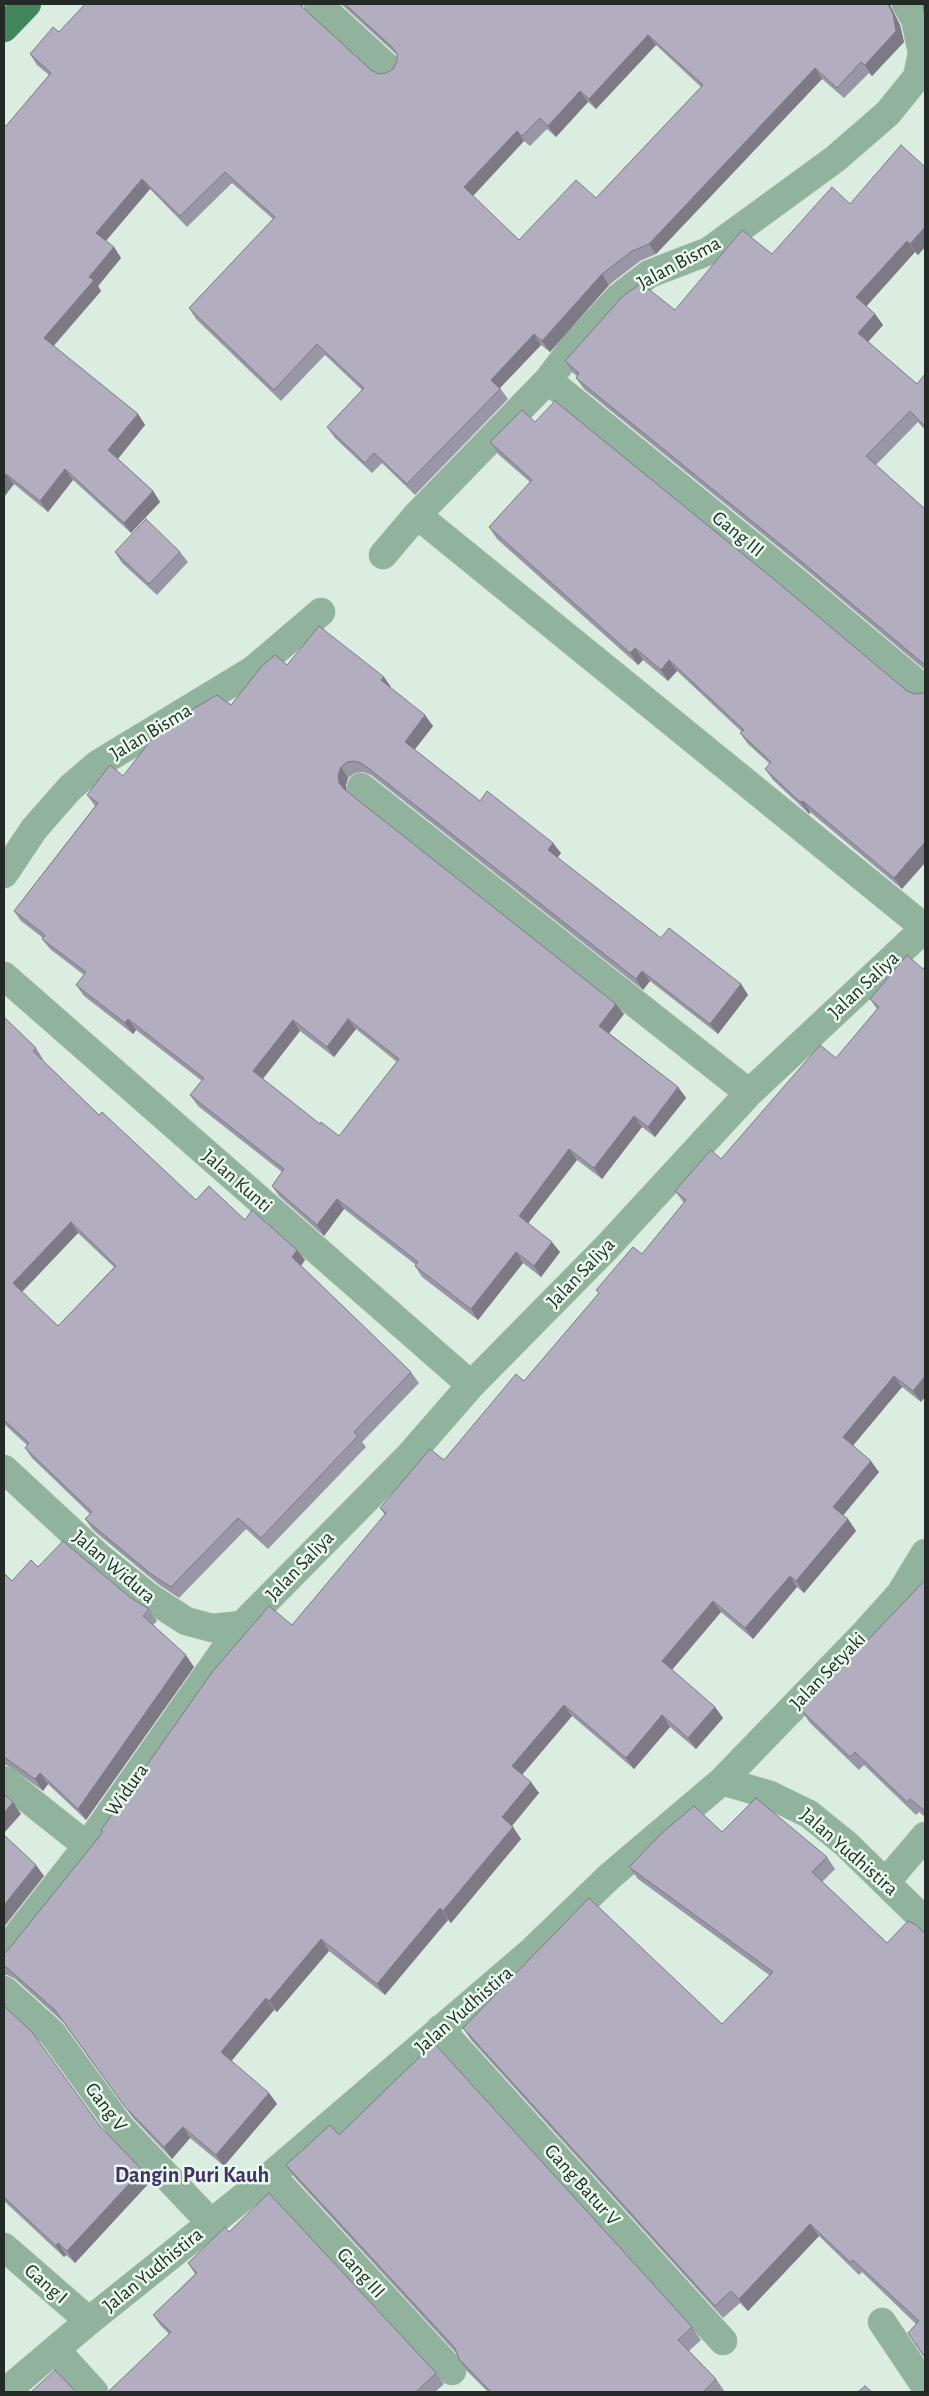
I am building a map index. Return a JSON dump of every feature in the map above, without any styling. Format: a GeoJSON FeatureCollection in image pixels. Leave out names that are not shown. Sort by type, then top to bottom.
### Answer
{"type":"FeatureCollection","features":[{"type":"Feature","properties":{"kind":"main road"},"geometry":{"type":"LineString","coordinates":[[4,28],[27,4]]}},
{"type":"Feature","properties":{"kind":"street"},"geometry":{"type":"LineString","coordinates":[[318,4],[389,69]]}},
{"type":"Feature","properties":{"kind":"street"},"geometry":{"type":"LineString","coordinates":[[906,4],[915,19],[924,52]]}},
{"type":"Feature","properties":{"kind":"street","name":"Jalan Bisma"},"geometry":{"type":"LineString","coordinates":[[383,555],[417,515],[548,380],[574,346],[619,297],[648,274],[709,251],[835,159],[881,120],[903,97],[917,77],[924,52]]}},
{"type":"Feature","properties":{"kind":"street","name":"Gang III"},"geometry":{"type":"LineString","coordinates":[[548,380],[794,580],[925,690]]}},
{"type":"Feature","properties":{"kind":"street"},"geometry":{"type":"LineString","coordinates":[[417,515],[925,928]]}},
{"type":"Feature","properties":{"kind":"street","name":"Jalan Bisma"},"geometry":{"type":"LineString","coordinates":[[4,874],[34,829],[70,788],[98,764],[253,670],[321,612]]}},
{"type":"Feature","properties":{"kind":"street"},"geometry":{"type":"LineString","coordinates":[[361,787],[749,1093]]}},
{"type":"Feature","properties":{"kind":"street","name":"Jalan Saliya"},"geometry":{"type":"LineString","coordinates":[[242,1625],[410,1455],[471,1385],[607,1247],[749,1093],[925,928]]}},
{"type":"Feature","properties":{"kind":"street","name":"Jalan Kunti"},"geometry":{"type":"LineString","coordinates":[[4,976],[471,1385]]}},
{"type":"Feature","properties":{"kind":"street","name":"Jalan Widura"},"geometry":{"type":"LineString","coordinates":[[4,1469],[99,1557],[149,1597],[186,1621],[212,1628],[242,1625]]}},
{"type":"Feature","properties":{"kind":"street","name":"Jalan Setyaki"},"geometry":{"type":"LineString","coordinates":[[722,1781],[866,1633],[900,1594],[925,1553]]}},
{"type":"Feature","properties":{"kind":"street","name":"Widura"},"geometry":{"type":"LineString","coordinates":[[4,1951],[87,1846],[242,1625]]}},
{"type":"Feature","properties":{"kind":"street"},"geometry":{"type":"LineString","coordinates":[[4,1780],[87,1846]]}},
{"type":"Feature","properties":{"kind":"street","name":"Jalan Yudhistira"},"geometry":{"type":"LineString","coordinates":[[5,2392],[89,2321],[271,2176],[532,1951],[673,1820],[722,1781],[753,1789],[798,1807],[822,1824],[886,1882],[925,1921]]}},
{"type":"Feature","properties":{"kind":"street"},"geometry":{"type":"LineString","coordinates":[[886,1882],[925,1836]]}},
{"type":"Feature","properties":{"kind":"street","name":"Gang V"},"geometry":{"type":"LineString","coordinates":[[4,1990],[52,2033],[121,2128],[210,2224]]}},
{"type":"Feature","properties":{"kind":"street","name":"Gang Batur V"},"geometry":{"type":"LineString","coordinates":[[440,2030],[723,2341]]}},
{"type":"Feature","properties":{"kind":"street","name":"Gang III"},"geometry":{"type":"LineString","coordinates":[[271,2176],[452,2371]]}},
{"type":"Feature","properties":{"kind":"street","name":"Gang I"},"geometry":{"type":"LineString","coordinates":[[4,2247],[89,2321]]}},
{"type":"Feature","properties":{"kind":"street"},"geometry":{"type":"LineString","coordinates":[[882,2322],[925,2386]]}},
{"type":"Feature","properties":{"kind":"street"},"geometry":{"type":"LineString","coordinates":[[56,2350],[94,2392]]}},
{"type":"Feature","properties":{"kind":"building"},"geometry":{"type":"Polygon","coordinates":[[[85,4],[299,4],[371,70],[379,74],[393,69],[397,61],[397,54],[392,47],[345,4],[888,4],[893,14],[896,31],[865,65],[861,62],[837,88],[815,68],[649,244],[632,251],[602,274],[542,341],[534,334],[491,380],[500,389],[407,484],[374,453],[365,463],[327,427],[364,388],[317,344],[274,390],[189,308],[275,217],[225,172],[180,216],[142,179],[96,233],[114,247],[89,277],[94,280],[44,338],[138,414],[108,450],[153,491],[124,523],[65,469],[40,501],[6,474],[4,477],[4,124],[6,126],[51,73],[30,54],[53,27],[59,32],[85,4]],[[648,35],[589,99],[580,91],[548,126],[540,118],[522,136],[517,131],[464,187],[519,240],[576,180],[596,198],[703,85],[648,35]]]}},
{"type":"Feature","properties":{"kind":"building"},"geometry":{"type":"Polygon","coordinates":[[[901,145],[925,167],[925,227],[910,244],[907,241],[856,297],[875,314],[858,333],[917,384],[925,374],[925,426],[910,411],[866,456],[925,509],[925,665],[576,378],[579,373],[565,361],[622,297],[641,283],[675,310],[742,230],[772,254],[832,187],[850,204],[901,145]]]}},
{"type":"Feature","properties":{"kind":"building"},"geometry":{"type":"Polygon","coordinates":[[[555,401],[776,581],[907,691],[915,694],[925,692],[925,842],[894,878],[803,801],[798,800],[765,769],[771,762],[740,733],[744,730],[669,660],[661,670],[635,648],[630,653],[489,527],[532,480],[490,442],[522,410],[535,422],[555,401]]]}},
{"type":"Feature","properties":{"kind":"building"},"geometry":{"type":"Polygon","coordinates":[[[146,519],[180,552],[149,584],[115,552],[146,519]]]}},
{"type":"Feature","properties":{"kind":"building"},"geometry":{"type":"Polygon","coordinates":[[[319,626],[384,677],[381,680],[425,715],[405,742],[480,801],[487,791],[553,843],[548,850],[661,938],[669,928],[741,984],[710,1024],[642,971],[636,979],[363,764],[355,761],[347,762],[341,767],[338,775],[339,783],[344,789],[616,1004],[599,1026],[678,1087],[648,1127],[634,1116],[594,1168],[569,1149],[519,1216],[552,1242],[534,1266],[516,1252],[471,1309],[415,1266],[418,1262],[337,1199],[317,1225],[272,1186],[284,1169],[190,1095],[204,1078],[128,1019],[125,1023],[76,985],[86,972],[42,939],[45,935],[14,911],[98,803],[87,795],[110,765],[123,776],[158,731],[187,713],[189,715],[193,709],[217,695],[231,705],[262,666],[275,655],[287,665],[319,626]],[[348,1019],[327,1047],[293,1020],[253,1071],[320,1124],[321,1122],[339,1136],[399,1059],[348,1019]]]}},
{"type":"Feature","properties":{"kind":"building"},"geometry":{"type":"Polygon","coordinates":[[[907,955],[923,969],[925,966],[925,1376],[913,1391],[894,1376],[843,1437],[871,1461],[833,1507],[848,1519],[796,1581],[790,1576],[745,1628],[713,1601],[662,1661],[715,1707],[688,1738],[662,1715],[626,1758],[564,1705],[512,1766],[531,1782],[502,1817],[513,1827],[443,1911],[440,1908],[377,1984],[321,1939],[269,2001],[266,1998],[221,2052],[269,2093],[216,2155],[183,2127],[164,2147],[125,2107],[55,2010],[4,1966],[4,1954],[103,1832],[101,1830],[213,1671],[269,1606],[292,1625],[386,1513],[380,1508],[430,1449],[444,1460],[516,1374],[524,1381],[599,1293],[596,1290],[633,1247],[642,1254],[686,1200],[675,1191],[711,1150],[721,1159],[820,1045],[836,1058],[879,1007],[870,999],[907,955]]]}},
{"type":"Feature","properties":{"kind":"building"},"geometry":{"type":"Polygon","coordinates":[[[4,1017],[36,1048],[33,1051],[99,1115],[102,1112],[196,1200],[209,1186],[245,1220],[252,1210],[297,1250],[292,1257],[411,1372],[354,1432],[358,1436],[261,1538],[238,1518],[171,1587],[151,1574],[85,1519],[92,1512],[25,1448],[29,1443],[4,1420],[4,1017]],[[71,1222],[13,1283],[58,1326],[116,1266],[71,1222]]]}},
{"type":"Feature","properties":{"kind":"building"},"geometry":{"type":"Polygon","coordinates":[[[63,1541],[131,1598],[149,1609],[143,1616],[186,1655],[78,1809],[40,1773],[35,1779],[4,1757],[4,1573],[12,1581],[31,1560],[38,1567],[63,1541]]]}},
{"type":"Feature","properties":{"kind":"building"},"geometry":{"type":"Polygon","coordinates":[[[925,1580],[925,1811],[910,1799],[907,1802],[855,1752],[850,1757],[801,1710],[925,1580]]]}},
{"type":"Feature","properties":{"kind":"building"},"geometry":{"type":"Polygon","coordinates":[[[4,1794],[13,1802],[4,1813],[4,1794]]]}},
{"type":"Feature","properties":{"kind":"building"},"geometry":{"type":"Polygon","coordinates":[[[756,1798],[827,1857],[812,1872],[887,1943],[908,1921],[915,1924],[925,1934],[925,2356],[908,2333],[919,2321],[853,2260],[850,2262],[810,2224],[739,2299],[731,2291],[715,2306],[463,2028],[589,1898],[722,2024],[773,1972],[629,1867],[663,1832],[694,1806],[722,1832],[756,1798]]]}},
{"type":"Feature","properties":{"kind":"building"},"geometry":{"type":"Polygon","coordinates":[[[4,1835],[36,1865],[4,1905],[4,1835]]]}},
{"type":"Feature","properties":{"kind":"building"},"geometry":{"type":"Polygon","coordinates":[[[4,2006],[32,2032],[100,2126],[142,2170],[67,2251],[58,2243],[56,2246],[4,2197],[4,2006]]]}},
{"type":"Feature","properties":{"kind":"building"},"geometry":{"type":"Polygon","coordinates":[[[434,2043],[692,2327],[678,2340],[716,2379],[703,2392],[491,2392],[459,2359],[455,2348],[286,2165],[330,2125],[339,2135],[434,2043]]]}},
{"type":"Feature","properties":{"kind":"building"},"geometry":{"type":"Polygon","coordinates":[[[269,2193],[436,2373],[416,2392],[108,2392],[171,2332],[153,2315],[197,2273],[188,2263],[225,2227],[229,2232],[269,2193]]]}},
{"type":"Feature","properties":{"kind":"building"},"geometry":{"type":"Polygon","coordinates":[[[55,2370],[76,2392],[31,2392],[55,2370]]]}},
{"type":"Feature","properties":{"kind":"building"},"geometry":{"type":"Polygon","coordinates":[[[865,2386],[872,2392],[858,2392],[865,2386]]]}},
{"type":"Feature","properties":{"kind":"district","name":"Dangin Puri Kauh"},"geometry":{"type":"Point","coordinates":[192,2175]}}]}
